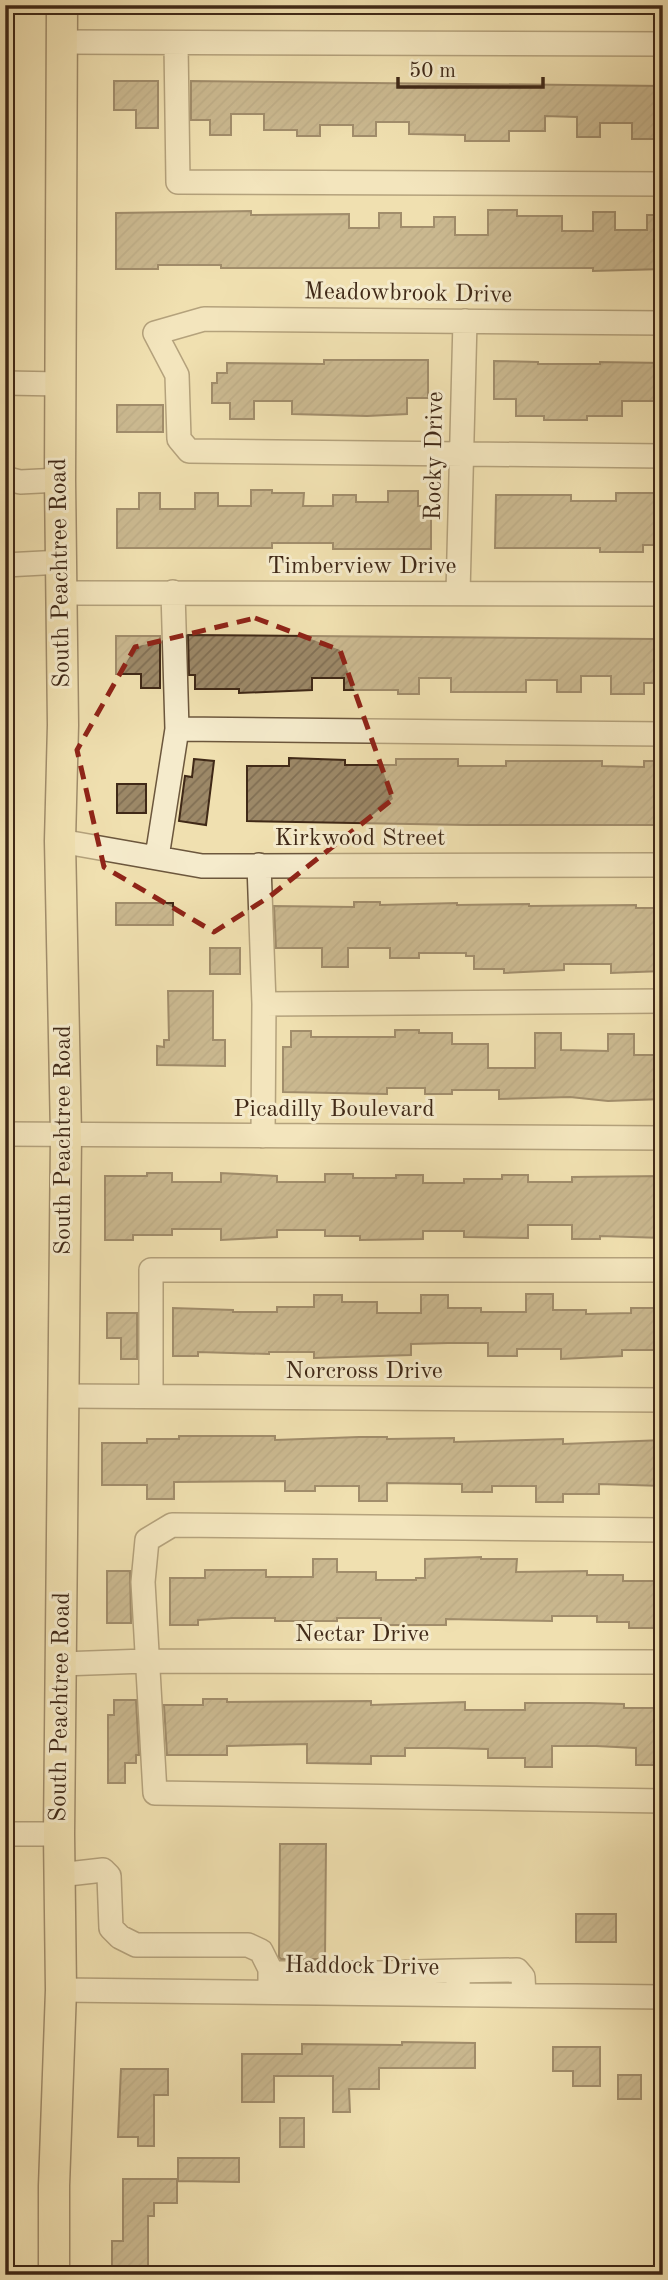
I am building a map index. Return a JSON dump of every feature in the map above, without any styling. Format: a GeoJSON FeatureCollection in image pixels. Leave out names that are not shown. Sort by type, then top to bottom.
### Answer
{"type":"FeatureCollection","features":[{"type":"Feature","properties":{"kind":"main road","name":"South Peachtree Road"},"geometry":{"type":"LineString","coordinates":[[54,2275],[54,2186],[61,1990],[59,1834],[66,1135],[60,841],[63,725],[60,480],[62,5]]}},
{"type":"Feature","properties":{"kind":"street"},"geometry":{"type":"LineString","coordinates":[[63,42],[663,44]]}},
{"type":"Feature","properties":{"kind":"street"},"geometry":{"type":"LineString","coordinates":[[176,44],[178,182],[663,184]]}},
{"type":"Feature","properties":{"kind":"street","name":"Meadowbrook Drive"},"geometry":{"type":"LineString","coordinates":[[463,454],[189,451],[179,439],[177,375],[155,333],[204,319],[663,323]]}},
{"type":"Feature","properties":{"kind":"street","name":"Rocky Drive"},"geometry":{"type":"LineString","coordinates":[[458,593],[465,321]]}},
{"type":"Feature","properties":{"kind":"street"},"geometry":{"type":"LineString","coordinates":[[5,383],[61,384]]}},
{"type":"Feature","properties":{"kind":"street"},"geometry":{"type":"LineString","coordinates":[[463,454],[663,456]]}},
{"type":"Feature","properties":{"kind":"street"},"geometry":{"type":"LineString","coordinates":[[5,478],[19,482],[60,480]]}},
{"type":"Feature","properties":{"kind":"street"},"geometry":{"type":"LineString","coordinates":[[5,565],[62,562]]}},
{"type":"Feature","properties":{"kind":"street"},"geometry":{"type":"LineString","coordinates":[[158,857],[177,729],[173,592]]}},
{"type":"Feature","properties":{"kind":"street","name":"Timberview Drive"},"geometry":{"type":"LineString","coordinates":[[62,593],[663,594]]}},
{"type":"Feature","properties":{"kind":"street"},"geometry":{"type":"LineString","coordinates":[[177,729],[663,734]]}},
{"type":"Feature","properties":{"kind":"street","name":"Kirkwood Street"},"geometry":{"type":"LineString","coordinates":[[60,841],[202,866],[663,864]]}},
{"type":"Feature","properties":{"kind":"street"},"geometry":{"type":"LineString","coordinates":[[259,865],[264,1004],[263,1136]]}},
{"type":"Feature","properties":{"kind":"street"},"geometry":{"type":"LineString","coordinates":[[264,1004],[663,1001]]}},
{"type":"Feature","properties":{"kind":"street","name":"Picadilly Boulevard"},"geometry":{"type":"LineString","coordinates":[[5,1134],[663,1138]]}},
{"type":"Feature","properties":{"kind":"street"},"geometry":{"type":"LineString","coordinates":[[151,1396],[151,1270],[663,1270]]}},
{"type":"Feature","properties":{"kind":"street","name":"Norcross Drive"},"geometry":{"type":"LineString","coordinates":[[64,1396],[663,1400]]}},
{"type":"Feature","properties":{"kind":"street"},"geometry":{"type":"LineString","coordinates":[[663,1530],[172,1525],[147,1540],[143,1582],[155,1793],[663,1801]]}},
{"type":"Feature","properties":{"kind":"street","name":"Nectar Drive"},"geometry":{"type":"LineString","coordinates":[[61,1664],[146,1661],[663,1662]]}},
{"type":"Feature","properties":{"kind":"street"},"geometry":{"type":"LineString","coordinates":[[5,1834],[59,1834]]}},
{"type":"Feature","properties":{"kind":"street"},"geometry":{"type":"LineString","coordinates":[[59,1875],[103,1870],[109,1876],[111,1928],[120,1937],[136,1945],[248,1945],[261,1951],[270,1983]]}},
{"type":"Feature","properties":{"kind":"street"},"geometry":{"type":"LineString","coordinates":[[383,1983],[452,1971],[517,1970],[523,1977],[524,1995]]}},
{"type":"Feature","properties":{"kind":"street"},"geometry":{"type":"LineString","coordinates":[[452,1971],[459,1975],[457,1994]]}},
{"type":"Feature","properties":{"kind":"street","name":"Haddock Drive"},"geometry":{"type":"LineString","coordinates":[[61,1990],[270,1983],[383,1983],[457,1994],[663,1997]]}},
{"type":"Feature","properties":{"kind":"highlighted area"},"geometry":{"type":"Polygon","coordinates":[[[255,618],[340,650],[393,799],[269,897],[214,932],[104,867],[77,750],[135,647],[255,618]]]}},
{"type":"Feature","properties":{"kind":"building"},"geometry":{"type":"Polygon","coordinates":[[[114,81],[158,81],[158,128],[136,128],[136,110],[114,110],[114,81]]]}},
{"type":"Feature","properties":{"kind":"building"},"geometry":{"type":"Polygon","coordinates":[[[191,81],[663,86],[663,126],[655,126],[655,139],[632,139],[632,123],[600,123],[600,137],[577,137],[577,117],[545,116],[545,131],[509,131],[509,141],[465,141],[465,135],[409,134],[409,122],[376,122],[376,136],[353,136],[353,125],[320,125],[320,136],[297,136],[297,130],[264,130],[264,114],[231,114],[231,135],[210,135],[210,120],[191,120],[191,81]]]}},
{"type":"Feature","properties":{"kind":"building"},"geometry":{"type":"Polygon","coordinates":[[[488,210],[517,210],[517,216],[562,216],[562,231],[593,231],[593,212],[615,212],[615,230],[647,230],[647,215],[663,215],[663,269],[593,271],[593,268],[221,268],[221,265],[158,265],[158,269],[116,269],[116,213],[251,211],[251,215],[349,214],[349,228],[379,228],[379,213],[401,213],[401,227],[434,227],[434,217],[455,217],[455,235],[488,235],[488,210]]]}},
{"type":"Feature","properties":{"kind":"building"},"geometry":{"type":"Polygon","coordinates":[[[324,360],[428,360],[428,398],[407,398],[407,414],[367,416],[292,414],[292,401],[254,401],[254,419],[230,419],[230,403],[212,403],[212,383],[217,383],[217,373],[227,373],[227,363],[324,364],[324,360]]]}},
{"type":"Feature","properties":{"kind":"building"},"geometry":{"type":"Polygon","coordinates":[[[494,361],[538,364],[663,363],[663,401],[622,401],[622,416],[587,416],[587,420],[544,420],[544,416],[516,416],[516,399],[494,399],[494,361]]]}},
{"type":"Feature","properties":{"kind":"building"},"geometry":{"type":"Polygon","coordinates":[[[117,405],[163,405],[163,432],[117,432],[117,405]]]}},
{"type":"Feature","properties":{"kind":"building"},"geometry":{"type":"Polygon","coordinates":[[[251,490],[304,493],[303,506],[333,506],[333,495],[356,495],[356,502],[388,502],[388,491],[418,491],[418,506],[431,506],[431,549],[333,549],[333,543],[272,543],[272,548],[117,548],[117,509],[139,509],[139,493],[160,493],[160,509],[195,509],[195,493],[218,493],[218,506],[251,506],[251,490]]]}},
{"type":"Feature","properties":{"kind":"building"},"geometry":{"type":"Polygon","coordinates":[[[616,493],[663,493],[663,545],[643,545],[643,552],[600,552],[600,548],[495,548],[496,495],[571,495],[571,501],[616,501],[616,493]]]}},
{"type":"Feature","properties":{"kind":"building"},"geometry":{"type":"Polygon","coordinates":[[[188,635],[654,639],[654,683],[644,683],[644,694],[611,694],[611,676],[581,676],[581,692],[557,692],[557,680],[526,680],[526,692],[451,692],[451,678],[419,678],[419,694],[398,694],[398,690],[344,690],[344,678],[312,678],[312,690],[239,693],[239,689],[195,689],[195,675],[189,675],[188,635]]]}},
{"type":"Feature","properties":{"kind":"building"},"geometry":{"type":"Polygon","coordinates":[[[116,636],[160,636],[160,688],[141,688],[141,674],[116,674],[116,636]]]}},
{"type":"Feature","properties":{"kind":"building"},"geometry":{"type":"Polygon","coordinates":[[[289,758],[345,760],[345,765],[396,765],[396,759],[458,759],[458,766],[506,766],[506,761],[602,761],[602,766],[644,767],[644,761],[663,761],[663,825],[247,821],[247,766],[289,766],[289,758]]]}},
{"type":"Feature","properties":{"kind":"building"},"geometry":{"type":"Polygon","coordinates":[[[194,759],[214,761],[206,825],[179,821],[185,776],[192,777],[194,759]]]}},
{"type":"Feature","properties":{"kind":"building"},"geometry":{"type":"Polygon","coordinates":[[[117,784],[146,784],[146,813],[117,813],[117,784]]]}},
{"type":"Feature","properties":{"kind":"building"},"geometry":{"type":"Polygon","coordinates":[[[354,902],[380,902],[380,905],[457,903],[529,906],[636,905],[636,908],[663,908],[663,971],[611,973],[611,964],[564,964],[564,970],[504,973],[504,969],[474,969],[474,956],[466,956],[466,953],[419,953],[419,958],[390,958],[390,948],[348,948],[348,967],[322,967],[322,948],[276,948],[274,906],[354,907],[354,902]]]}},
{"type":"Feature","properties":{"kind":"building"},"geometry":{"type":"Polygon","coordinates":[[[116,903],[173,903],[173,925],[116,925],[116,903]]]}},
{"type":"Feature","properties":{"kind":"building"},"geometry":{"type":"Polygon","coordinates":[[[210,948],[240,948],[240,974],[210,974],[210,948]]]}},
{"type":"Feature","properties":{"kind":"building"},"geometry":{"type":"Polygon","coordinates":[[[168,991],[213,991],[213,1040],[225,1040],[225,1066],[157,1065],[157,1046],[164,1047],[164,1040],[169,1040],[168,991]]]}},
{"type":"Feature","properties":{"kind":"building"},"geometry":{"type":"Polygon","coordinates":[[[395,1030],[452,1033],[452,1044],[488,1044],[488,1068],[535,1068],[535,1033],[561,1033],[561,1050],[608,1051],[608,1034],[634,1034],[634,1055],[663,1055],[663,1099],[499,1099],[499,1090],[452,1090],[452,1094],[425,1094],[425,1088],[387,1088],[387,1094],[283,1092],[283,1047],[291,1047],[291,1031],[311,1031],[311,1037],[395,1037],[395,1030]]]}},
{"type":"Feature","properties":{"kind":"building"},"geometry":{"type":"Polygon","coordinates":[[[147,1173],[172,1173],[172,1182],[221,1182],[221,1173],[277,1176],[277,1182],[325,1182],[325,1174],[353,1174],[353,1178],[423,1175],[423,1183],[464,1183],[464,1179],[502,1179],[502,1175],[528,1175],[528,1182],[572,1182],[572,1177],[663,1176],[663,1238],[600,1236],[600,1239],[572,1239],[572,1225],[528,1225],[528,1238],[464,1237],[464,1231],[423,1231],[423,1239],[360,1240],[360,1236],[325,1236],[325,1230],[277,1230],[277,1237],[221,1240],[221,1229],[172,1229],[172,1235],[133,1235],[133,1240],[105,1240],[105,1176],[147,1176],[147,1173]]]}},
{"type":"Feature","properties":{"kind":"building"},"geometry":{"type":"Polygon","coordinates":[[[526,1294],[553,1294],[553,1310],[586,1310],[586,1314],[631,1313],[631,1308],[658,1308],[658,1350],[622,1350],[622,1356],[561,1359],[561,1349],[517,1349],[517,1356],[488,1356],[488,1343],[448,1343],[411,1344],[411,1355],[314,1358],[314,1352],[198,1352],[198,1356],[173,1356],[173,1308],[277,1312],[277,1307],[314,1307],[314,1295],[342,1295],[342,1302],[377,1302],[377,1313],[421,1313],[421,1295],[448,1295],[448,1308],[481,1308],[481,1312],[526,1312],[526,1294]]]}},
{"type":"Feature","properties":{"kind":"building"},"geometry":{"type":"Polygon","coordinates":[[[107,1313],[137,1313],[137,1359],[121,1359],[121,1338],[107,1338],[107,1313]]]}},
{"type":"Feature","properties":{"kind":"building"},"geometry":{"type":"Polygon","coordinates":[[[179,1436],[275,1436],[275,1440],[454,1438],[454,1442],[563,1439],[563,1444],[663,1440],[663,1486],[599,1484],[599,1494],[563,1494],[563,1502],[536,1502],[536,1486],[492,1486],[492,1492],[462,1492],[462,1484],[387,1483],[387,1501],[359,1501],[359,1486],[315,1486],[315,1491],[285,1491],[285,1481],[174,1482],[174,1499],[147,1499],[147,1485],[102,1485],[102,1443],[147,1443],[147,1439],[179,1439],[179,1436]]]}},
{"type":"Feature","properties":{"kind":"building"},"geometry":{"type":"Polygon","coordinates":[[[313,1559],[337,1559],[337,1572],[376,1572],[376,1580],[416,1580],[425,1578],[425,1559],[517,1559],[516,1572],[587,1571],[587,1575],[623,1575],[623,1581],[658,1581],[658,1628],[629,1628],[629,1622],[597,1622],[597,1616],[552,1616],[552,1621],[446,1619],[446,1625],[381,1625],[381,1618],[275,1621],[275,1618],[232,1618],[198,1620],[198,1625],[170,1625],[170,1578],[205,1578],[205,1570],[266,1570],[266,1577],[313,1577],[313,1559]]]}},
{"type":"Feature","properties":{"kind":"building"},"geometry":{"type":"Polygon","coordinates":[[[107,1571],[130,1571],[131,1623],[107,1623],[107,1571]]]}},
{"type":"Feature","properties":{"kind":"building"},"geometry":{"type":"Polygon","coordinates":[[[203,1699],[227,1699],[227,1702],[371,1701],[371,1705],[465,1702],[465,1710],[525,1710],[525,1703],[624,1704],[624,1708],[663,1708],[663,1765],[636,1765],[636,1748],[596,1746],[552,1746],[552,1767],[525,1767],[525,1758],[488,1758],[488,1749],[405,1748],[405,1756],[371,1756],[371,1764],[307,1763],[307,1744],[227,1746],[227,1755],[167,1755],[164,1705],[203,1705],[203,1699]]]}},
{"type":"Feature","properties":{"kind":"building"},"geometry":{"type":"Polygon","coordinates":[[[114,1700],[136,1700],[139,1755],[136,1755],[136,1763],[125,1763],[125,1783],[108,1783],[108,1715],[114,1715],[114,1700]]]}},
{"type":"Feature","properties":{"kind":"building"},"geometry":{"type":"Polygon","coordinates":[[[280,1844],[326,1844],[325,1959],[279,1957],[280,1844]]]}},
{"type":"Feature","properties":{"kind":"building"},"geometry":{"type":"Polygon","coordinates":[[[576,1914],[616,1914],[616,1942],[576,1942],[576,1914]]]}},
{"type":"Feature","properties":{"kind":"building"},"geometry":{"type":"Polygon","coordinates":[[[402,2042],[475,2043],[475,2068],[379,2068],[379,2089],[349,2089],[350,2112],[333,2112],[333,2076],[274,2076],[274,2102],[242,2102],[242,2054],[302,2054],[302,2044],[402,2045],[402,2042]]]}},
{"type":"Feature","properties":{"kind":"building"},"geometry":{"type":"Polygon","coordinates":[[[553,2047],[600,2047],[600,2086],[573,2086],[573,2071],[553,2071],[553,2047]]]}},
{"type":"Feature","properties":{"kind":"building"},"geometry":{"type":"Polygon","coordinates":[[[121,2069],[168,2069],[168,2095],[154,2095],[154,2146],[138,2146],[138,2137],[118,2137],[121,2069]]]}},
{"type":"Feature","properties":{"kind":"building"},"geometry":{"type":"Polygon","coordinates":[[[618,2075],[641,2075],[641,2099],[618,2099],[618,2075]]]}},
{"type":"Feature","properties":{"kind":"building"},"geometry":{"type":"Polygon","coordinates":[[[280,2118],[304,2118],[304,2147],[280,2147],[280,2118]]]}},
{"type":"Feature","properties":{"kind":"building"},"geometry":{"type":"Polygon","coordinates":[[[178,2158],[239,2158],[239,2182],[178,2181],[178,2158]]]}},
{"type":"Feature","properties":{"kind":"building"},"geometry":{"type":"Polygon","coordinates":[[[123,2179],[177,2179],[177,2203],[154,2203],[154,2216],[148,2216],[148,2266],[112,2266],[112,2241],[123,2241],[123,2179]]]}}]}
